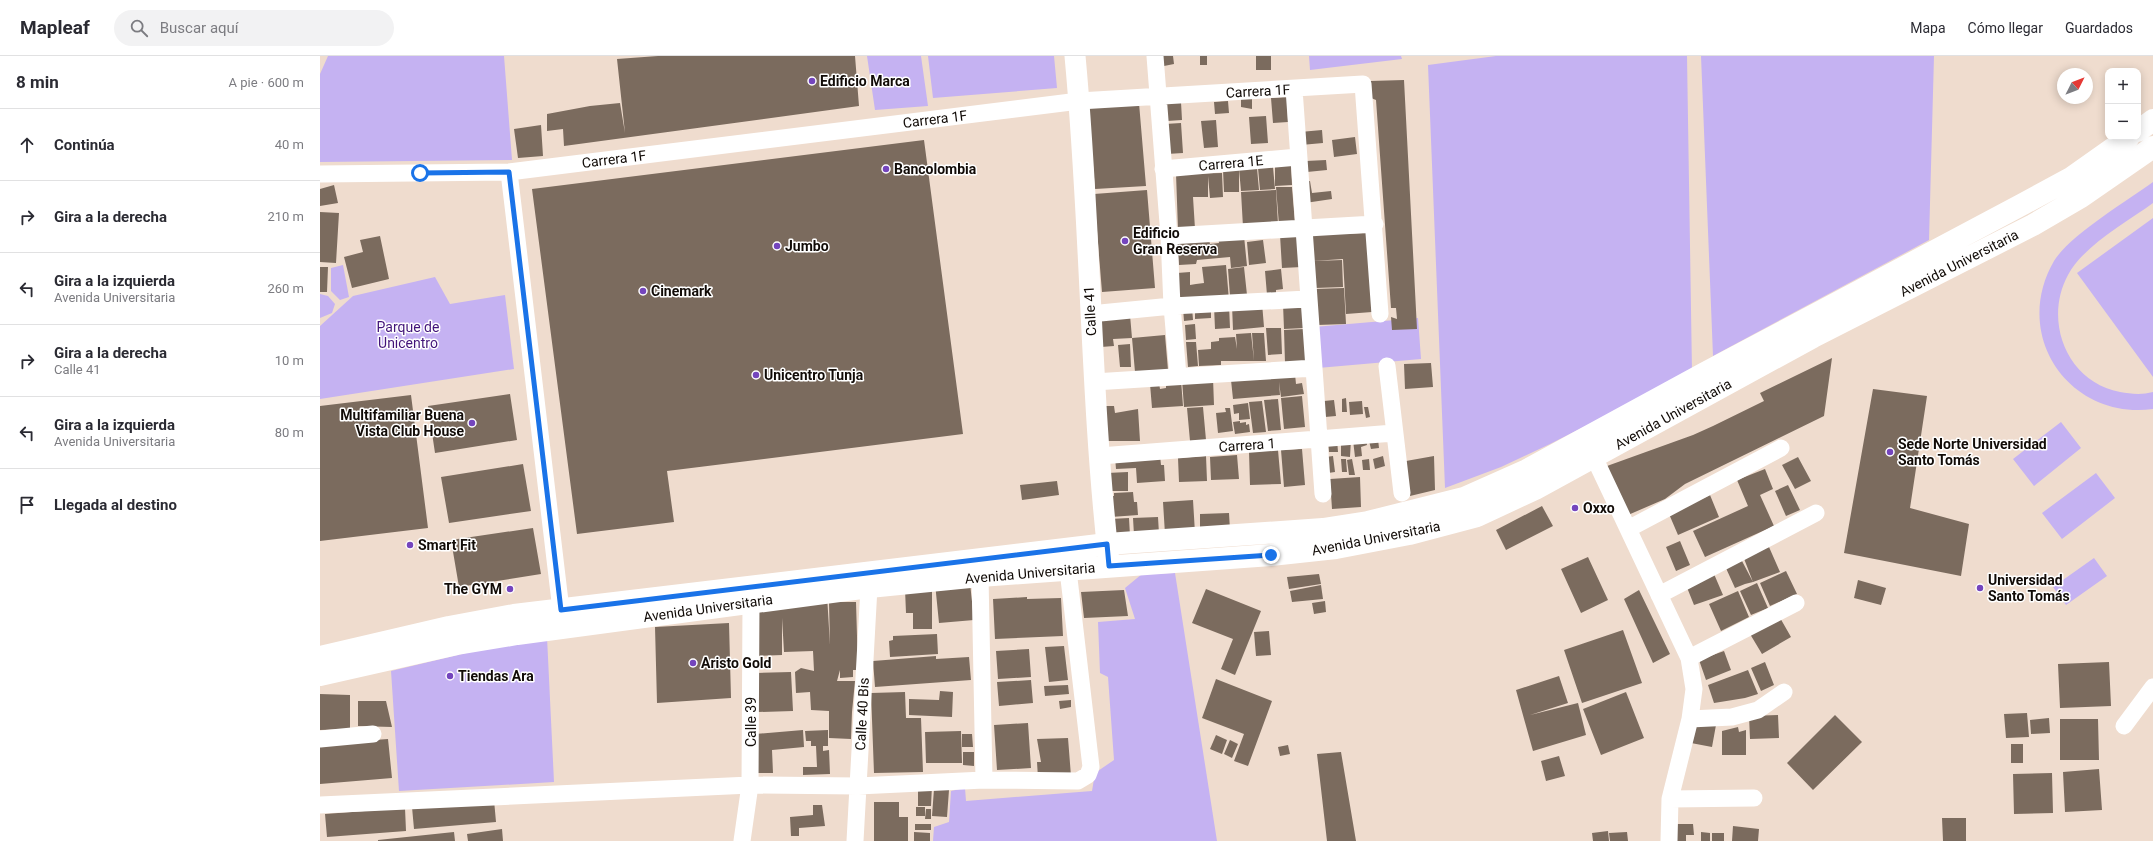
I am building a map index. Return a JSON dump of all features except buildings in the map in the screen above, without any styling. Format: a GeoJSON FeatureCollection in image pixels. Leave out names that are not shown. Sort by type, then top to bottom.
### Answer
{"type":"FeatureCollection","features":[{"type":"Feature","properties":{"kind":"main road"},"geometry":{"type":"LineString","coordinates":[[2141,129],[2153,120]]}},
{"type":"Feature","properties":{"kind":"main road","name":"Avenida Universitaria"},"geometry":{"type":"LineString","coordinates":[[320,657],[449,627],[561,610],[1107,544],[1322,529],[1368,522],[1464,498],[1527,470],[1704,373],[2071,178],[2125,140]]}},
{"type":"Feature","properties":{"kind":"main road","name":"Avenida Universitaria"},"geometry":{"type":"LineString","coordinates":[[320,675],[458,644],[516,634],[869,587],[980,576],[1336,548],[1409,534],[1477,516],[1535,489],[1813,337],[2033,225],[2081,197],[2153,147]]}},
{"type":"Feature","properties":{"kind":"street","name":"Calle 41"},"geometry":{"type":"LineString","coordinates":[[1075,56],[1079,101],[1094,382],[1109,566]]}},
{"type":"Feature","properties":{"kind":"street"},"geometry":{"type":"LineString","coordinates":[[1155,56],[1178,376]]}},
{"type":"Feature","properties":{"kind":"street","name":"Carrera 1F"},"geometry":{"type":"LineString","coordinates":[[320,174],[509,172],[1079,101],[1294,89],[1333,84],[1363,84],[1375,224]]}},
{"type":"Feature","properties":{"kind":"street"},"geometry":{"type":"LineString","coordinates":[[1294,89],[1323,494]]}},
{"type":"Feature","properties":{"kind":"street","name":"Carrera 1E"},"geometry":{"type":"LineString","coordinates":[[1164,168],[1298,157]]}},
{"type":"Feature","properties":{"kind":"street"},"geometry":{"type":"LineString","coordinates":[[509,172],[561,610]]}},
{"type":"Feature","properties":{"kind":"street"},"geometry":{"type":"LineString","coordinates":[[1169,236],[1375,224],[1380,314]]}},
{"type":"Feature","properties":{"kind":"street"},"geometry":{"type":"LineString","coordinates":[[1090,314],[1172,306],[1308,299]]}},
{"type":"Feature","properties":{"kind":"street"},"geometry":{"type":"LineString","coordinates":[[1387,366],[1402,493]]}},
{"type":"Feature","properties":{"kind":"street"},"geometry":{"type":"LineString","coordinates":[[1094,382],[1314,368]]}},
{"type":"Feature","properties":{"kind":"street","name":"Carrera 1"},"geometry":{"type":"LineString","coordinates":[[1100,456],[1394,434]]}},
{"type":"Feature","properties":{"kind":"street"},"geometry":{"type":"LineString","coordinates":[[1628,528],[1781,448]]}},
{"type":"Feature","properties":{"kind":"street"},"geometry":{"type":"LineString","coordinates":[[1594,457],[1689,658],[1694,689],[1690,719],[1670,799],[1670,841]]}},
{"type":"Feature","properties":{"kind":"street"},"geometry":{"type":"LineString","coordinates":[[1659,595],[1816,514]]}},
{"type":"Feature","properties":{"kind":"street"},"geometry":{"type":"LineString","coordinates":[[320,805],[750,785],[858,786],[984,780],[1078,781],[1088,775],[1091,767],[1068,570]]}},
{"type":"Feature","properties":{"kind":"street"},"geometry":{"type":"LineString","coordinates":[[980,576],[984,780]]}},
{"type":"Feature","properties":{"kind":"street","name":"Calle 40 Bis"},"geometry":{"type":"LineString","coordinates":[[855,841],[869,587]]}},
{"type":"Feature","properties":{"kind":"street","name":"Calle 39"},"geometry":{"type":"LineString","coordinates":[[742,841],[750,785],[751,602]]}},
{"type":"Feature","properties":{"kind":"street"},"geometry":{"type":"LineString","coordinates":[[1689,658],[1796,603]]}},
{"type":"Feature","properties":{"kind":"street"},"geometry":{"type":"LineString","coordinates":[[2124,726],[2153,687]]}},
{"type":"Feature","properties":{"kind":"street"},"geometry":{"type":"LineString","coordinates":[[1690,719],[1732,717],[1758,710],[1784,692]]}},
{"type":"Feature","properties":{"kind":"street"},"geometry":{"type":"LineString","coordinates":[[320,739],[373,734]]}},
{"type":"Feature","properties":{"kind":"street"},"geometry":{"type":"LineString","coordinates":[[1670,799],[1754,798]]}},
{"type":"Feature","properties":{"kind":"green space"},"geometry":{"type":"Polygon","coordinates":[[[328,56],[504,56],[512,160],[320,162],[320,74],[328,56]]]}},
{"type":"Feature","properties":{"kind":"green space"},"geometry":{"type":"Polygon","coordinates":[[[867,56],[921,56],[928,106],[875,110],[867,56]]]}},
{"type":"Feature","properties":{"kind":"green space"},"geometry":{"type":"Polygon","coordinates":[[[928,56],[1054,56],[1057,88],[933,98],[928,56]]]}},
{"type":"Feature","properties":{"kind":"green space"},"geometry":{"type":"Polygon","coordinates":[[[1309,56],[1401,56],[1402,59],[1310,70],[1309,56]]]}},
{"type":"Feature","properties":{"kind":"green space"},"geometry":{"type":"Polygon","coordinates":[[[1496,56],[1687,56],[1692,372],[1550,444],[1501,467],[1445,488],[1428,65],[1496,56]]]}},
{"type":"Feature","properties":{"kind":"green space"},"geometry":{"type":"Polygon","coordinates":[[[1701,56],[1934,56],[1929,240],[1713,356],[1701,56]]]}},
{"type":"Feature","properties":{"kind":"green space"},"geometry":{"type":"Polygon","coordinates":[[[2153,182],[2153,203],[2106,235],[2075,264],[2068,275],[2061,293],[2058,311],[2059,330],[2065,347],[2074,363],[2086,376],[2102,386],[2120,392],[2145,394],[2153,392],[2153,409],[2123,409],[2096,401],[2073,387],[2056,367],[2044,343],[2040,317],[2042,289],[2054,261],[2073,240],[2153,182]]]}},
{"type":"Feature","properties":{"kind":"green space"},"geometry":{"type":"Polygon","coordinates":[[[2153,218],[2153,377],[2077,273],[2153,218]]]}},
{"type":"Feature","properties":{"kind":"green space"},"geometry":{"type":"Polygon","coordinates":[[[343,265],[349,297],[340,300],[331,291],[331,268],[343,265]]]}},
{"type":"Feature","properties":{"kind":"green space","name":"Parque de Unicentro"},"geometry":{"type":"Polygon","coordinates":[[[435,277],[450,304],[505,295],[514,369],[320,399],[320,326],[353,296],[435,277]]]}},
{"type":"Feature","properties":{"kind":"green space"},"geometry":{"type":"Polygon","coordinates":[[[320,294],[328,296],[335,304],[332,313],[320,318],[320,294]]]}},
{"type":"Feature","properties":{"kind":"green space"},"geometry":{"type":"Polygon","coordinates":[[[1418,318],[1421,359],[1318,368],[1314,327],[1418,318]]]}},
{"type":"Feature","properties":{"kind":"green space"},"geometry":{"type":"Polygon","coordinates":[[[2061,422],[2081,448],[2034,486],[2013,459],[2061,422]]]}},
{"type":"Feature","properties":{"kind":"green space"},"geometry":{"type":"Polygon","coordinates":[[[2096,473],[2115,498],[2062,539],[2042,513],[2096,473]]]}},
{"type":"Feature","properties":{"kind":"green space"},"geometry":{"type":"Polygon","coordinates":[[[2094,558],[2107,576],[2066,605],[2053,587],[2094,558]]]}},
{"type":"Feature","properties":{"kind":"green space"},"geometry":{"type":"Polygon","coordinates":[[[1175,573],[1217,841],[933,841],[934,827],[949,822],[951,791],[965,788],[966,801],[1092,791],[1095,773],[1114,760],[1108,677],[1100,673],[1098,622],[1135,619],[1125,588],[1142,574],[1175,573]]]}},
{"type":"Feature","properties":{"kind":"green space"},"geometry":{"type":"Polygon","coordinates":[[[547,637],[554,782],[399,791],[391,671],[487,648],[547,637]]]}},
{"type":"Feature","properties":{"kind":"place","name":"Edificio Marca"},"geometry":{"type":"Point","coordinates":[812,81]}},
{"type":"Feature","properties":{"kind":"place","name":"Bancolombia"},"geometry":{"type":"Point","coordinates":[886,169]}},
{"type":"Feature","properties":{"kind":"place","name":"Edificio Gran Reserva"},"geometry":{"type":"Point","coordinates":[1125,241]}},
{"type":"Feature","properties":{"kind":"place","name":"Jumbo"},"geometry":{"type":"Point","coordinates":[777,246]}},
{"type":"Feature","properties":{"kind":"place","name":"Cinemark"},"geometry":{"type":"Point","coordinates":[643,291]}},
{"type":"Feature","properties":{"kind":"place","name":"Unicentro Tunja"},"geometry":{"type":"Point","coordinates":[756,375]}},
{"type":"Feature","properties":{"kind":"place","name":"Multifamiliar Buena Vista Club House"},"geometry":{"type":"Point","coordinates":[472,423]}},
{"type":"Feature","properties":{"kind":"place","name":"Sede Norte Universidad Santo Tomás"},"geometry":{"type":"Point","coordinates":[1890,452]}},
{"type":"Feature","properties":{"kind":"place","name":"Oxxo"},"geometry":{"type":"Point","coordinates":[1575,508]}},
{"type":"Feature","properties":{"kind":"place","name":"Smart Fit"},"geometry":{"type":"Point","coordinates":[410,545]}},
{"type":"Feature","properties":{"kind":"place","name":"Universidad Santo Tomás"},"geometry":{"type":"Point","coordinates":[1980,588]}},
{"type":"Feature","properties":{"kind":"place","name":"The GYM"},"geometry":{"type":"Point","coordinates":[510,589]}},
{"type":"Feature","properties":{"kind":"place","name":"Aristo Gold"},"geometry":{"type":"Point","coordinates":[693,663]}},
{"type":"Feature","properties":{"kind":"place","name":"Tiendas Ara"},"geometry":{"type":"Point","coordinates":[450,676]}},
{"type":"Feature","properties":{"kind":"route"},"geometry":{"type":"LineString","coordinates":[[420,173],[509,172],[561,610],[805,579],[1107,544],[1109,566],[1271,555]]}}]}
